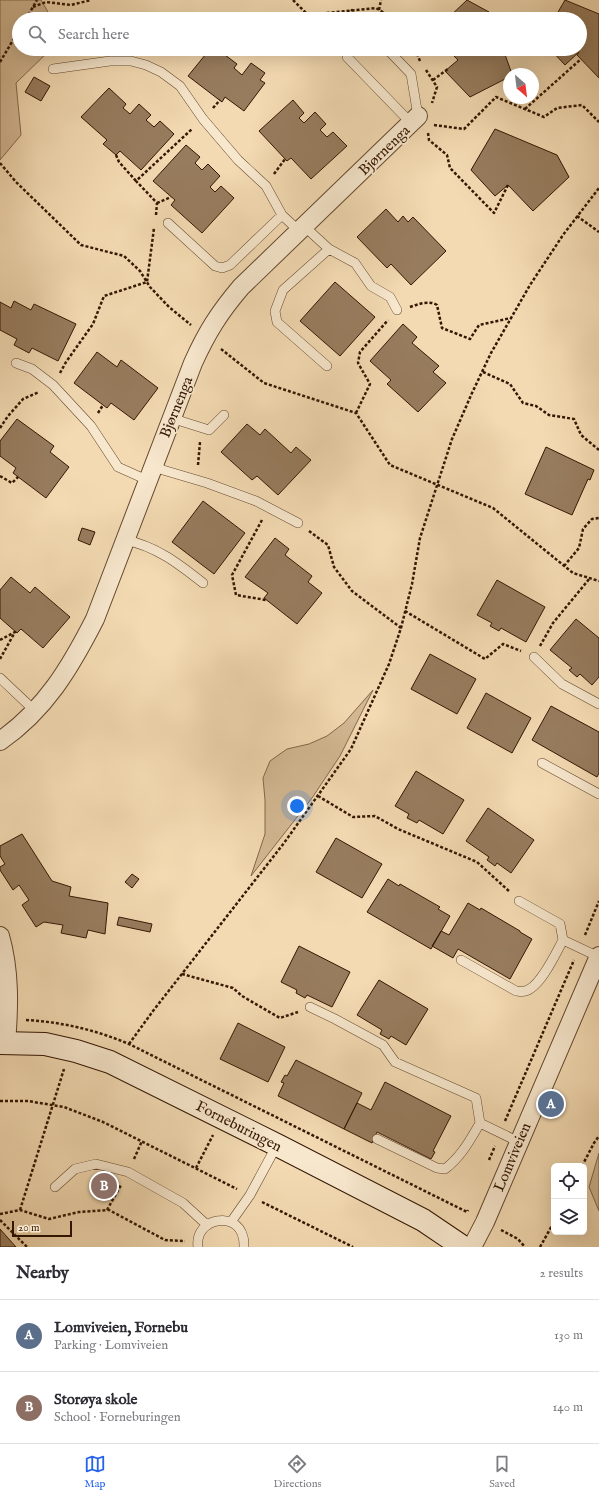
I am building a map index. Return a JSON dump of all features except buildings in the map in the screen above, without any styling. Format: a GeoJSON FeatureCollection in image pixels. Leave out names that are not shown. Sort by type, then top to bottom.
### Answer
{"type":"FeatureCollection","features":[{"type":"Feature","properties":{"kind":"street","name":"Bjørnenga"},"geometry":{"type":"LineString","coordinates":[[0,741],[13,732],[35,712],[65,674],[80,649],[94,619],[193,363],[205,337],[220,311],[241,286],[419,121]]}},
{"type":"Feature","properties":{"kind":"street"},"geometry":{"type":"LineString","coordinates":[[0,936],[6,965],[8,1019],[3,1043]]}},
{"type":"Feature","properties":{"kind":"street","name":"Lomviveien"},"geometry":{"type":"LineString","coordinates":[[472,1247],[485,1222],[599,956]]}},
{"type":"Feature","properties":{"kind":"street","name":"Forneburingen"},"geometry":{"type":"LineString","coordinates":[[3,1043],[45,1044],[76,1051],[110,1062],[423,1220],[463,1247]]}},
{"type":"Feature","properties":{"kind":"lane"},"geometry":{"type":"LineString","coordinates":[[394,56],[411,74],[419,121]]}},
{"type":"Feature","properties":{"kind":"lane"},"geometry":{"type":"LineString","coordinates":[[347,57],[419,121]]}},
{"type":"Feature","properties":{"kind":"lane"},"geometry":{"type":"LineString","coordinates":[[53,69],[110,61],[131,61],[146,65],[161,72],[180,86],[203,119],[238,160],[266,186],[282,215],[329,249],[355,263],[371,286],[390,297],[397,310]]}},
{"type":"Feature","properties":{"kind":"lane"},"geometry":{"type":"LineString","coordinates":[[168,223],[215,266],[222,268],[230,265],[282,215]]}},
{"type":"Feature","properties":{"kind":"lane"},"geometry":{"type":"LineString","coordinates":[[327,366],[277,322],[275,311],[283,290],[329,249]]}},
{"type":"Feature","properties":{"kind":"lane"},"geometry":{"type":"LineString","coordinates":[[16,363],[32,369],[54,385],[91,426],[118,467],[150,472],[163,470],[197,480],[256,500],[298,523]]}},
{"type":"Feature","properties":{"kind":"lane"},"geometry":{"type":"LineString","coordinates":[[171,418],[210,430],[224,415]]}},
{"type":"Feature","properties":{"kind":"lane"},"geometry":{"type":"LineString","coordinates":[[125,540],[136,542],[169,557],[203,583]]}},
{"type":"Feature","properties":{"kind":"lane"},"geometry":{"type":"LineString","coordinates":[[534,657],[562,684],[599,704]]}},
{"type":"Feature","properties":{"kind":"lane"},"geometry":{"type":"LineString","coordinates":[[2,684],[35,712]]}},
{"type":"Feature","properties":{"kind":"lane"},"geometry":{"type":"LineString","coordinates":[[542,763],[599,794]]}},
{"type":"Feature","properties":{"kind":"lane"},"geometry":{"type":"LineString","coordinates":[[461,960],[516,991],[525,991],[534,986],[540,979],[563,940],[560,924],[519,901]]}},
{"type":"Feature","properties":{"kind":"lane"},"geometry":{"type":"LineString","coordinates":[[563,940],[599,956]]}},
{"type":"Feature","properties":{"kind":"lane"},"geometry":{"type":"LineString","coordinates":[[310,1007],[383,1045],[395,1062],[476,1098],[480,1123],[461,1154],[445,1169],[437,1168],[377,1139]]}},
{"type":"Feature","properties":{"kind":"lane"},"geometry":{"type":"LineString","coordinates":[[480,1123],[519,1142]]}},
{"type":"Feature","properties":{"kind":"lane"},"geometry":{"type":"LineString","coordinates":[[231,1222],[250,1195],[277,1145]]}},
{"type":"Feature","properties":{"kind":"lane"},"geometry":{"type":"LineString","coordinates":[[55,1187],[75,1169],[96,1164],[128,1172],[183,1203],[207,1225]]}},
{"type":"Feature","properties":{"kind":"lane"},"geometry":{"type":"LineString","coordinates":[[198,1244],[200,1232],[207,1225],[218,1220],[231,1222],[239,1228],[243,1237],[244,1247]]}},
{"type":"Feature","properties":{"kind":"path"},"geometry":{"type":"LineString","coordinates":[[30,12],[37,0]]}},
{"type":"Feature","properties":{"kind":"path"},"geometry":{"type":"LineString","coordinates":[[33,7],[46,2],[71,6],[91,0]]}},
{"type":"Feature","properties":{"kind":"path"},"geometry":{"type":"LineString","coordinates":[[292,0],[305,12]]}},
{"type":"Feature","properties":{"kind":"path"},"geometry":{"type":"LineString","coordinates":[[379,10],[381,0]]}},
{"type":"Feature","properties":{"kind":"path"},"geometry":{"type":"LineString","coordinates":[[334,12],[376,8],[382,12]]}},
{"type":"Feature","properties":{"kind":"path"},"geometry":{"type":"LineString","coordinates":[[0,62],[12,42]]}},
{"type":"Feature","properties":{"kind":"path"},"geometry":{"type":"LineString","coordinates":[[525,109],[581,59]]}},
{"type":"Feature","properties":{"kind":"path"},"geometry":{"type":"LineString","coordinates":[[432,80],[448,69]]}},
{"type":"Feature","properties":{"kind":"path"},"geometry":{"type":"LineString","coordinates":[[419,121],[464,129],[496,97],[544,117],[557,108],[582,105],[599,122]]}},
{"type":"Feature","properties":{"kind":"path"},"geometry":{"type":"LineString","coordinates":[[136,181],[203,119]]}},
{"type":"Feature","properties":{"kind":"path"},"geometry":{"type":"LineString","coordinates":[[419,121],[429,140],[447,155],[450,168],[494,213],[508,184]]}},
{"type":"Feature","properties":{"kind":"path"},"geometry":{"type":"LineString","coordinates":[[116,155],[119,162],[157,203]]}},
{"type":"Feature","properties":{"kind":"path"},"geometry":{"type":"LineString","coordinates":[[0,163],[16,182],[81,245],[124,256],[140,271],[147,282],[170,307],[205,337],[264,383],[356,413],[390,465],[493,508],[573,573],[599,581]]}},
{"type":"Feature","properties":{"kind":"path"},"geometry":{"type":"LineString","coordinates":[[129,1044],[284,843],[351,749],[389,664],[401,628],[412,584],[420,538],[452,439],[491,353],[530,285],[563,235],[599,188]]}},
{"type":"Feature","properties":{"kind":"path"},"geometry":{"type":"LineString","coordinates":[[157,203],[171,197]]}},
{"type":"Feature","properties":{"kind":"path"},"geometry":{"type":"LineString","coordinates":[[155,219],[157,203]]}},
{"type":"Feature","properties":{"kind":"path"},"geometry":{"type":"LineString","coordinates":[[577,216],[599,232]]}},
{"type":"Feature","properties":{"kind":"path"},"geometry":{"type":"LineString","coordinates":[[147,282],[154,227]]}},
{"type":"Feature","properties":{"kind":"path"},"geometry":{"type":"LineString","coordinates":[[0,428],[23,399],[54,385],[66,362],[93,324],[104,296],[147,282]]}},
{"type":"Feature","properties":{"kind":"path"},"geometry":{"type":"LineString","coordinates":[[356,413],[370,384],[358,363],[360,352],[397,310],[433,302],[437,305],[442,328],[470,339],[479,325],[512,317]]}},
{"type":"Feature","properties":{"kind":"path"},"geometry":{"type":"LineString","coordinates":[[483,372],[510,384],[523,403],[536,406],[549,415],[574,419],[581,436],[599,450]]}},
{"type":"Feature","properties":{"kind":"path"},"geometry":{"type":"LineString","coordinates":[[197,480],[201,428]]}},
{"type":"Feature","properties":{"kind":"path"},"geometry":{"type":"LineString","coordinates":[[0,476],[12,483],[18,477]]}},
{"type":"Feature","properties":{"kind":"path"},"geometry":{"type":"LineString","coordinates":[[266,600],[236,595],[232,575],[269,507]]}},
{"type":"Feature","properties":{"kind":"path"},"geometry":{"type":"LineString","coordinates":[[564,566],[579,548],[584,529],[592,519],[599,518]]}},
{"type":"Feature","properties":{"kind":"path"},"geometry":{"type":"LineString","coordinates":[[298,523],[328,545],[334,567],[352,591],[401,628]]}},
{"type":"Feature","properties":{"kind":"path"},"geometry":{"type":"LineString","coordinates":[[405,611],[485,659],[503,644],[534,657],[553,623],[590,578]]}},
{"type":"Feature","properties":{"kind":"path"},"geometry":{"type":"LineString","coordinates":[[0,640],[16,632],[0,659]]}},
{"type":"Feature","properties":{"kind":"path"},"geometry":{"type":"LineString","coordinates":[[318,796],[353,817],[375,816],[398,828],[477,862],[519,901]]}},
{"type":"Feature","properties":{"kind":"path"},"geometry":{"type":"LineString","coordinates":[[488,1162],[599,901]]}},
{"type":"Feature","properties":{"kind":"path"},"geometry":{"type":"LineString","coordinates":[[182,974],[233,988],[242,996],[280,1018],[310,1007]]}},
{"type":"Feature","properties":{"kind":"path"},"geometry":{"type":"LineString","coordinates":[[8,1019],[49,1021],[75,1026],[129,1044],[467,1212],[470,1205]]}},
{"type":"Feature","properties":{"kind":"path"},"geometry":{"type":"LineString","coordinates":[[0,1101],[28,1101],[64,1107],[103,1122],[142,1141]]}},
{"type":"Feature","properties":{"kind":"path"},"geometry":{"type":"LineString","coordinates":[[20,1210],[52,1105]]}},
{"type":"Feature","properties":{"kind":"path"},"geometry":{"type":"LineString","coordinates":[[196,1168],[215,1131]]}},
{"type":"Feature","properties":{"kind":"path"},"geometry":{"type":"LineString","coordinates":[[584,1163],[599,1136]]}},
{"type":"Feature","properties":{"kind":"path"},"geometry":{"type":"LineString","coordinates":[[0,1214],[20,1210],[49,1219],[79,1212],[109,1210],[165,1240],[198,1244]]}},
{"type":"Feature","properties":{"kind":"path"},"geometry":{"type":"LineString","coordinates":[[0,1220],[27,1247]]}},
{"type":"Feature","properties":{"kind":"path"},"geometry":{"type":"LineString","coordinates":[[495,1226],[518,1239],[524,1247]]}},
{"type":"Feature","properties":{"kind":"path"},"geometry":{"type":"LineString","coordinates":[[540,1247],[551,1227]]}},
{"type":"Feature","properties":{"kind":"shaded area"},"geometry":{"type":"Polygon","coordinates":[[[0,0],[41,0],[48,12],[12,12],[12,56],[44,56],[16,83],[21,135],[0,160],[0,0]]]}},
{"type":"Feature","properties":{"kind":"shaded area"},"geometry":{"type":"Polygon","coordinates":[[[373,690],[340,756],[312,798],[251,876],[265,834],[265,800],[263,778],[270,761],[287,749],[309,744],[327,736],[344,723],[373,690]]]}},
{"type":"Feature","properties":{"kind":"shaded area"},"geometry":{"type":"Polygon","coordinates":[[[599,1153],[599,1211],[589,1187],[599,1153]]]}},
{"type":"Feature","properties":{"kind":"place","name":"Lomviveien, Fornebu"},"geometry":{"type":"Point","coordinates":[551,1104]}},
{"type":"Feature","properties":{"kind":"place","name":"Storøya skole"},"geometry":{"type":"Point","coordinates":[104,1186]}}]}
